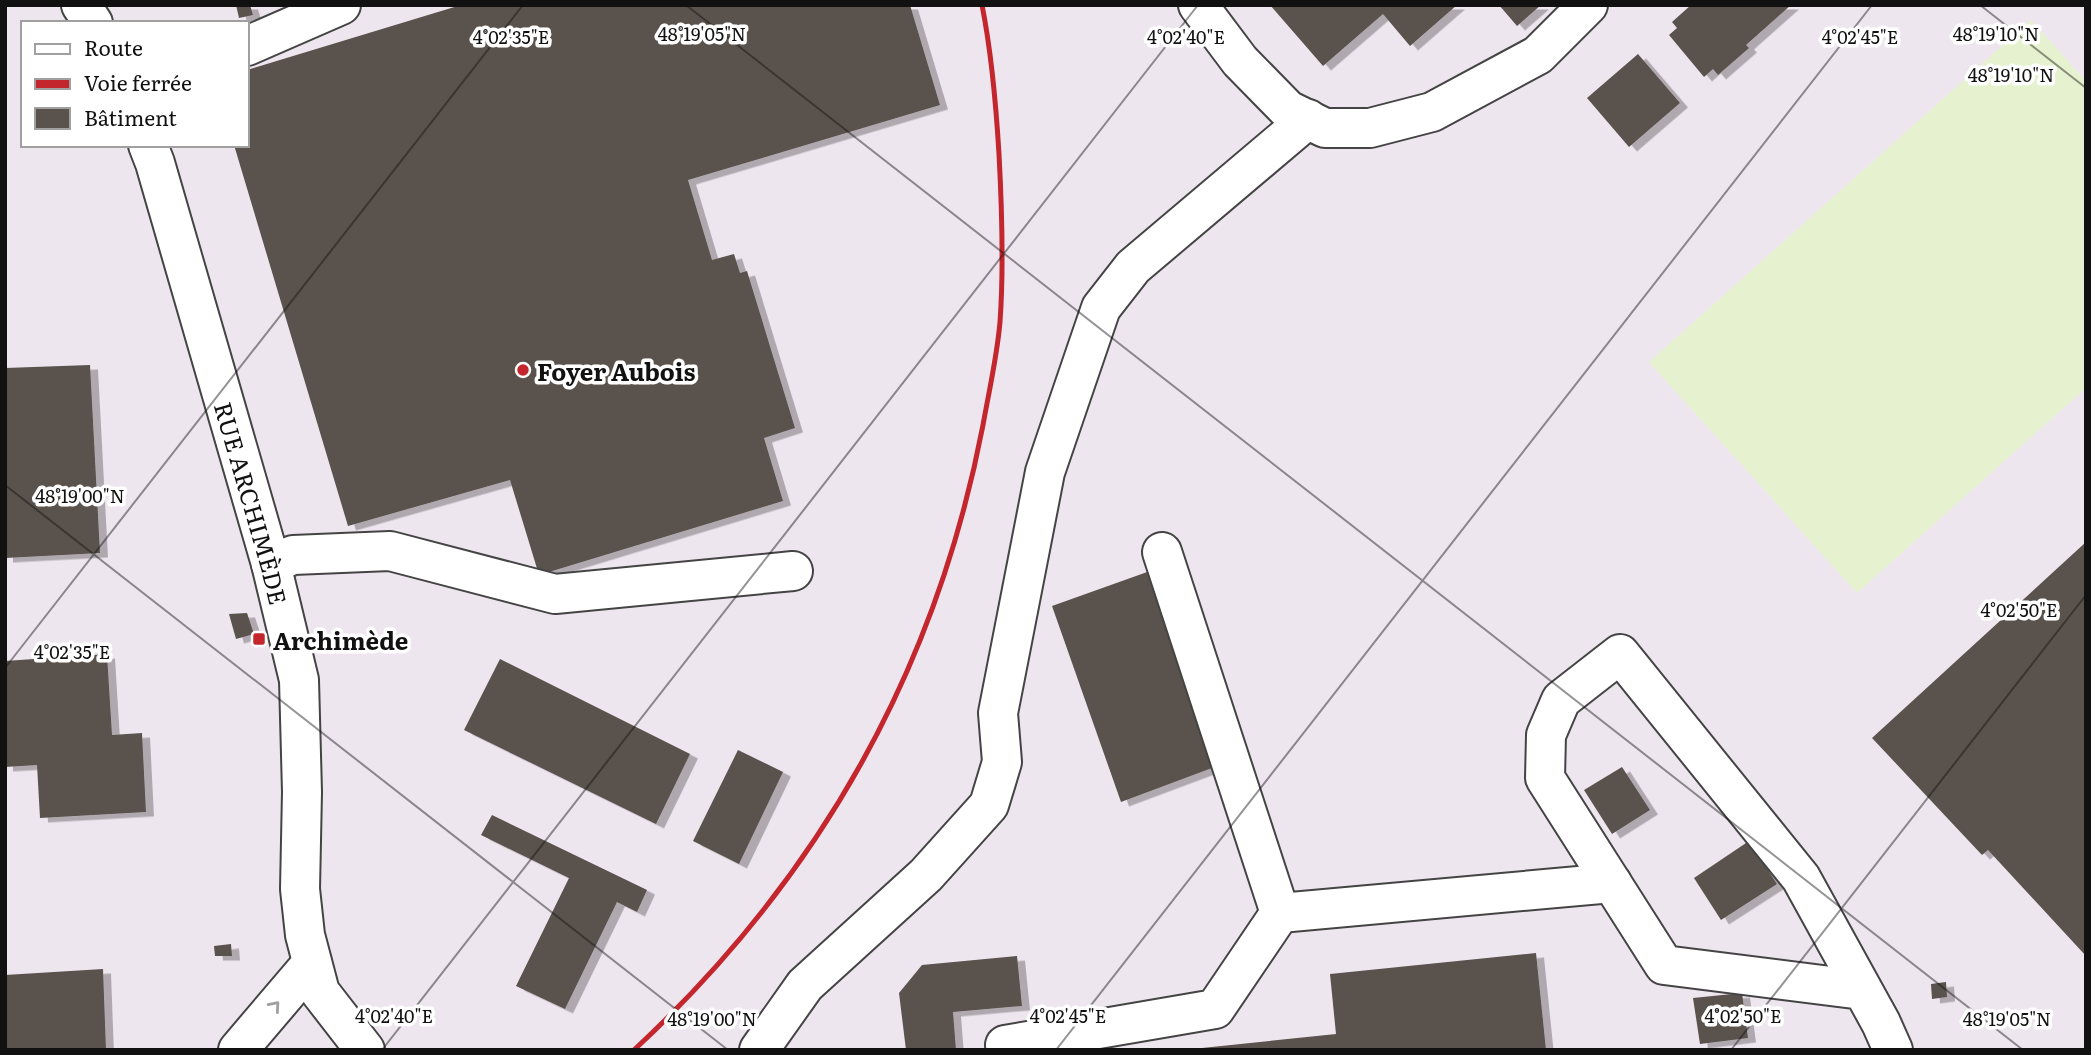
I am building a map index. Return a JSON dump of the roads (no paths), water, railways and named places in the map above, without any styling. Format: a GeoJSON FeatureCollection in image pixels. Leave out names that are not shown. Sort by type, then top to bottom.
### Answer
{"type":"FeatureCollection","features":[{"type":"Feature","properties":{"kind":"street"},"geometry":{"type":"LineString","coordinates":[[81,5],[92,21]]}},
{"type":"Feature","properties":{"kind":"street"},"geometry":{"type":"LineString","coordinates":[[248,46],[341,5]]}},
{"type":"Feature","properties":{"kind":"street"},"geometry":{"type":"LineString","coordinates":[[1198,5],[1240,61],[1288,110],[1325,128],[1370,128],[1432,112],[1538,55],[1588,5]]}},
{"type":"Feature","properties":{"kind":"street"},"geometry":{"type":"LineString","coordinates":[[759,1050],[805,985],[926,875],[989,805],[1002,762],[998,713],[1045,472],[1101,308],[1133,267],[1308,119]]}},
{"type":"Feature","properties":{"kind":"street","name":"RUE ARCHIMÈDE"},"geometry":{"type":"LineString","coordinates":[[149,147],[271,564],[299,680],[302,792],[300,890],[304,934],[320,992],[365,1050]]}},
{"type":"Feature","properties":{"kind":"street"},"geometry":{"type":"LineString","coordinates":[[271,564],[293,555],[390,551],[555,594],[793,571]]}},
{"type":"Feature","properties":{"kind":"street"},"geometry":{"type":"LineString","coordinates":[[1162,552],[1280,913]]}},
{"type":"Feature","properties":{"kind":"street"},"geometry":{"type":"LineString","coordinates":[[1863,990],[1664,965],[1545,778],[1546,735],[1560,700],[1620,654],[1801,878],[1863,990],[1881,1023],[1893,1050]]}},
{"type":"Feature","properties":{"kind":"street"},"geometry":{"type":"LineString","coordinates":[[1280,913],[1612,883]]}},
{"type":"Feature","properties":{"kind":"street"},"geometry":{"type":"LineString","coordinates":[[1005,1045],[1215,1009],[1280,913]]}},
{"type":"Feature","properties":{"kind":"street"},"geometry":{"type":"LineString","coordinates":[[238,1050],[312,963]]}},
{"type":"Feature","properties":{"kind":"railway"},"geometry":{"type":"LineString","coordinates":[[634,1050],[700,984],[759,915],[812,842],[860,766],[900,686],[934,603],[962,516],[983,425],[1000,322],[1002,238],[999,154],[993,79],[982,5]]}},
{"type":"Feature","properties":{"kind":"place","name":"Foyer Aubois"},"geometry":{"type":"Point","coordinates":[523,370]}},
{"type":"Feature","properties":{"kind":"place","name":"Archimède"},"geometry":{"type":"Point","coordinates":[259,639]}}]}
